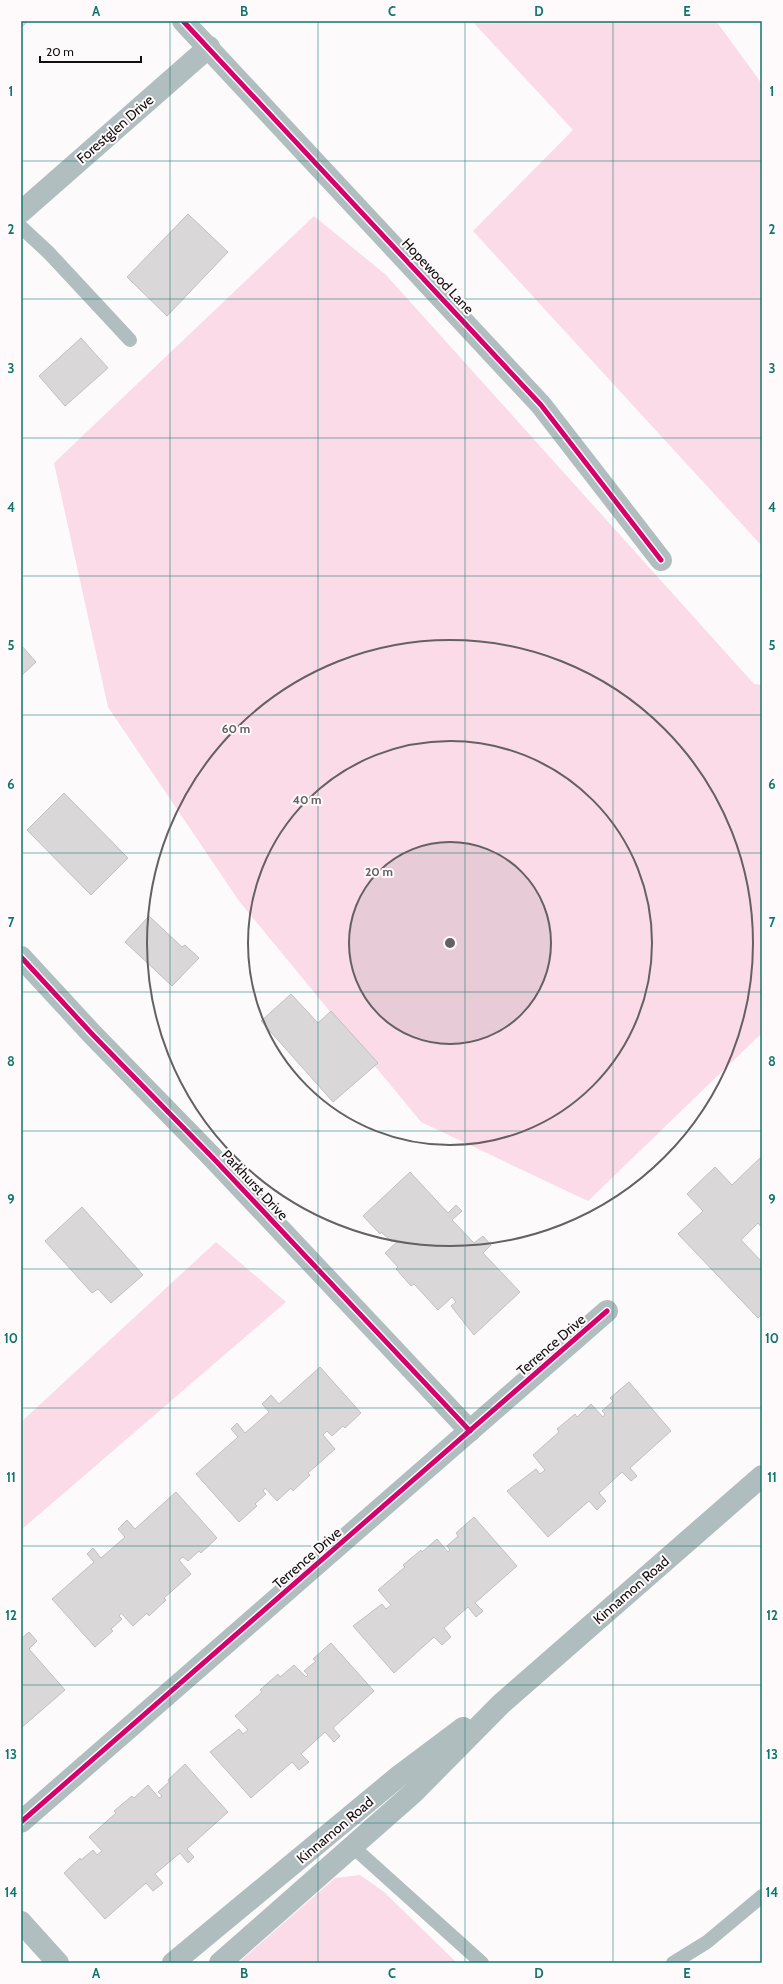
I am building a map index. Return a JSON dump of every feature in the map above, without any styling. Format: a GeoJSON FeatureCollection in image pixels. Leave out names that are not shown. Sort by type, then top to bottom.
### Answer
{"type":"FeatureCollection","features":[{"type":"Feature","properties":{"kind":"main road","name":"Kinnamon Road"},"geometry":{"type":"LineString","coordinates":[[220,1963],[434,1773],[501,1704],[762,1476]]}},
{"type":"Feature","properties":{"kind":"main road","name":"Kinnamon Road"},"geometry":{"type":"LineString","coordinates":[[173,1963],[404,1772],[467,1726],[501,1704]]}},
{"type":"Feature","properties":{"kind":"street","name":"Hopewood Lane"},"geometry":{"type":"LineString","coordinates":[[183,21],[209,47],[541,405],[661,560]]}},
{"type":"Feature","properties":{"kind":"street","name":"Forestglen Drive"},"geometry":{"type":"LineString","coordinates":[[21,212],[209,47]]}},
{"type":"Feature","properties":{"kind":"street","name":"Parkhurst Drive"},"geometry":{"type":"LineString","coordinates":[[21,957],[93,1035],[220,1165],[470,1431]]}},
{"type":"Feature","properties":{"kind":"street","name":"Terrence Drive"},"geometry":{"type":"LineString","coordinates":[[21,1822],[607,1311]]}},
{"type":"Feature","properties":{"kind":"street"},"geometry":{"type":"LineString","coordinates":[[21,1922],[58,1963]]}},
{"type":"Feature","properties":{"kind":"lane"},"geometry":{"type":"LineString","coordinates":[[21,226],[49,253],[130,340]]}},
{"type":"Feature","properties":{"kind":"lane"},"geometry":{"type":"LineString","coordinates":[[352,1846],[482,1963]]}},
{"type":"Feature","properties":{"kind":"lane"},"geometry":{"type":"LineString","coordinates":[[673,1963],[707,1942],[762,1896]]}},
{"type":"Feature","properties":{"kind":"shaded area"},"geometry":{"type":"Polygon","coordinates":[[[472,21],[716,21],[762,84],[762,546],[473,231],[573,130],[472,21]]]}},
{"type":"Feature","properties":{"kind":"shaded area"},"geometry":{"type":"Polygon","coordinates":[[[314,216],[386,275],[754,684],[762,685],[762,1033],[588,1201],[421,1122],[239,901],[108,707],[54,463],[314,216]]]}},
{"type":"Feature","properties":{"kind":"shaded area"},"geometry":{"type":"Polygon","coordinates":[[[216,1242],[286,1302],[21,1530],[21,1422],[216,1242]]]}},
{"type":"Feature","properties":{"kind":"shaded area"},"geometry":{"type":"Polygon","coordinates":[[[360,1875],[384,1892],[457,1963],[238,1963],[335,1878],[360,1875]]]}},
{"type":"Feature","properties":{"kind":"building"},"geometry":{"type":"Polygon","coordinates":[[[21,21],[28,21],[21,28],[21,21]]]}},
{"type":"Feature","properties":{"kind":"building"},"geometry":{"type":"Polygon","coordinates":[[[188,214],[228,252],[167,316],[127,277],[188,214]]]}},
{"type":"Feature","properties":{"kind":"building"},"geometry":{"type":"Polygon","coordinates":[[[81,338],[108,368],[65,406],[39,376],[81,338]]]}},
{"type":"Feature","properties":{"kind":"building"},"geometry":{"type":"Polygon","coordinates":[[[21,645],[36,662],[21,676],[21,645]]]}},
{"type":"Feature","properties":{"kind":"building"},"geometry":{"type":"Polygon","coordinates":[[[64,793],[128,858],[91,895],[27,830],[64,793]]]}},
{"type":"Feature","properties":{"kind":"building"},"geometry":{"type":"Polygon","coordinates":[[[149,916],[182,947],[185,945],[199,958],[172,986],[125,942],[149,916]]]}},
{"type":"Feature","properties":{"kind":"building"},"geometry":{"type":"Polygon","coordinates":[[[291,994],[318,1023],[331,1011],[378,1063],[333,1102],[261,1021],[291,994]]]}},
{"type":"Feature","properties":{"kind":"building"},"geometry":{"type":"Polygon","coordinates":[[[761,1157],[762,1228],[758,1223],[741,1240],[762,1262],[762,1314],[758,1318],[678,1234],[703,1211],[687,1194],[715,1167],[732,1185],[761,1157]]]}},
{"type":"Feature","properties":{"kind":"building"},"geometry":{"type":"Polygon","coordinates":[[[410,1172],[448,1213],[456,1205],[462,1211],[452,1220],[474,1243],[483,1236],[491,1245],[483,1253],[520,1292],[474,1335],[451,1306],[456,1302],[452,1297],[438,1310],[414,1284],[411,1286],[396,1269],[398,1267],[385,1253],[398,1241],[395,1239],[392,1242],[381,1232],[380,1234],[363,1216],[410,1172]]]}},
{"type":"Feature","properties":{"kind":"building"},"geometry":{"type":"Polygon","coordinates":[[[82,1207],[143,1275],[111,1303],[98,1289],[92,1293],[45,1241],[82,1207]]]}},
{"type":"Feature","properties":{"kind":"building"},"geometry":{"type":"Polygon","coordinates":[[[320,1367],[361,1413],[345,1428],[343,1426],[332,1436],[327,1431],[323,1435],[335,1449],[308,1473],[310,1475],[293,1491],[291,1488],[277,1501],[265,1488],[263,1491],[266,1494],[255,1504],[257,1506],[239,1522],[196,1474],[238,1437],[231,1429],[237,1423],[245,1433],[269,1412],[262,1404],[271,1395],[279,1404],[320,1367]]]}},
{"type":"Feature","properties":{"kind":"building"},"geometry":{"type":"Polygon","coordinates":[[[629,1382],[671,1431],[630,1468],[637,1476],[631,1481],[622,1472],[599,1493],[606,1501],[597,1510],[589,1501],[548,1537],[507,1491],[536,1469],[540,1474],[545,1470],[533,1455],[559,1432],[557,1429],[575,1414],[577,1417],[591,1404],[603,1417],[605,1414],[602,1411],[613,1401],[610,1398],[629,1382]]]}},
{"type":"Feature","properties":{"kind":"building"},"geometry":{"type":"Polygon","coordinates":[[[176,1492],[217,1538],[201,1553],[199,1551],[188,1561],[183,1557],[179,1560],[191,1574],[164,1598],[166,1600],[149,1616],[147,1613],[133,1626],[121,1613],[119,1616],[122,1619],[111,1629],[113,1631],[95,1647],[52,1599],[94,1562],[87,1554],[93,1548],[101,1558],[125,1537],[118,1529],[127,1520],[135,1529],[176,1492]]]}},
{"type":"Feature","properties":{"kind":"building"},"geometry":{"type":"Polygon","coordinates":[[[474,1517],[517,1566],[475,1603],[483,1611],[476,1617],[468,1607],[444,1628],[451,1637],[442,1645],[434,1637],[394,1673],[353,1626],[382,1604],[386,1609],[391,1605],[378,1590],[405,1567],[403,1565],[421,1550],[422,1552],[437,1539],[448,1552],[450,1550],[447,1546],[458,1536],[456,1533],[474,1517]]]}},
{"type":"Feature","properties":{"kind":"building"},"geometry":{"type":"Polygon","coordinates":[[[29,1632],[37,1641],[29,1649],[65,1690],[21,1728],[21,1639],[29,1632]]]}},
{"type":"Feature","properties":{"kind":"building"},"geometry":{"type":"Polygon","coordinates":[[[331,1643],[374,1691],[333,1728],[340,1736],[334,1742],[325,1732],[301,1754],[309,1762],[299,1770],[292,1762],[251,1798],[210,1752],[239,1729],[243,1734],[248,1730],[235,1716],[262,1692],[260,1690],[278,1674],[280,1677],[294,1665],[306,1677],[308,1675],[304,1671],[316,1661],[313,1659],[331,1643]]]}},
{"type":"Feature","properties":{"kind":"building"},"geometry":{"type":"Polygon","coordinates":[[[185,1764],[228,1812],[187,1849],[194,1857],[188,1863],[180,1853],[155,1874],[163,1883],[153,1891],[146,1883],[105,1919],[64,1873],[80,1858],[81,1860],[93,1850],[97,1855],[102,1851],[89,1837],[116,1813],[114,1811],[132,1796],[134,1798],[148,1785],[159,1798],[162,1796],[158,1792],[185,1764]]]}},
{"type":"Feature","properties":{"kind":"cycle path"},"geometry":{"type":"LineString","coordinates":[[183,21],[541,405],[661,560]]}},
{"type":"Feature","properties":{"kind":"cycle path"},"geometry":{"type":"LineString","coordinates":[[21,957],[93,1035],[214,1159],[470,1431]]}},
{"type":"Feature","properties":{"kind":"cycle path"},"geometry":{"type":"LineString","coordinates":[[21,1822],[607,1311]]}}]}
